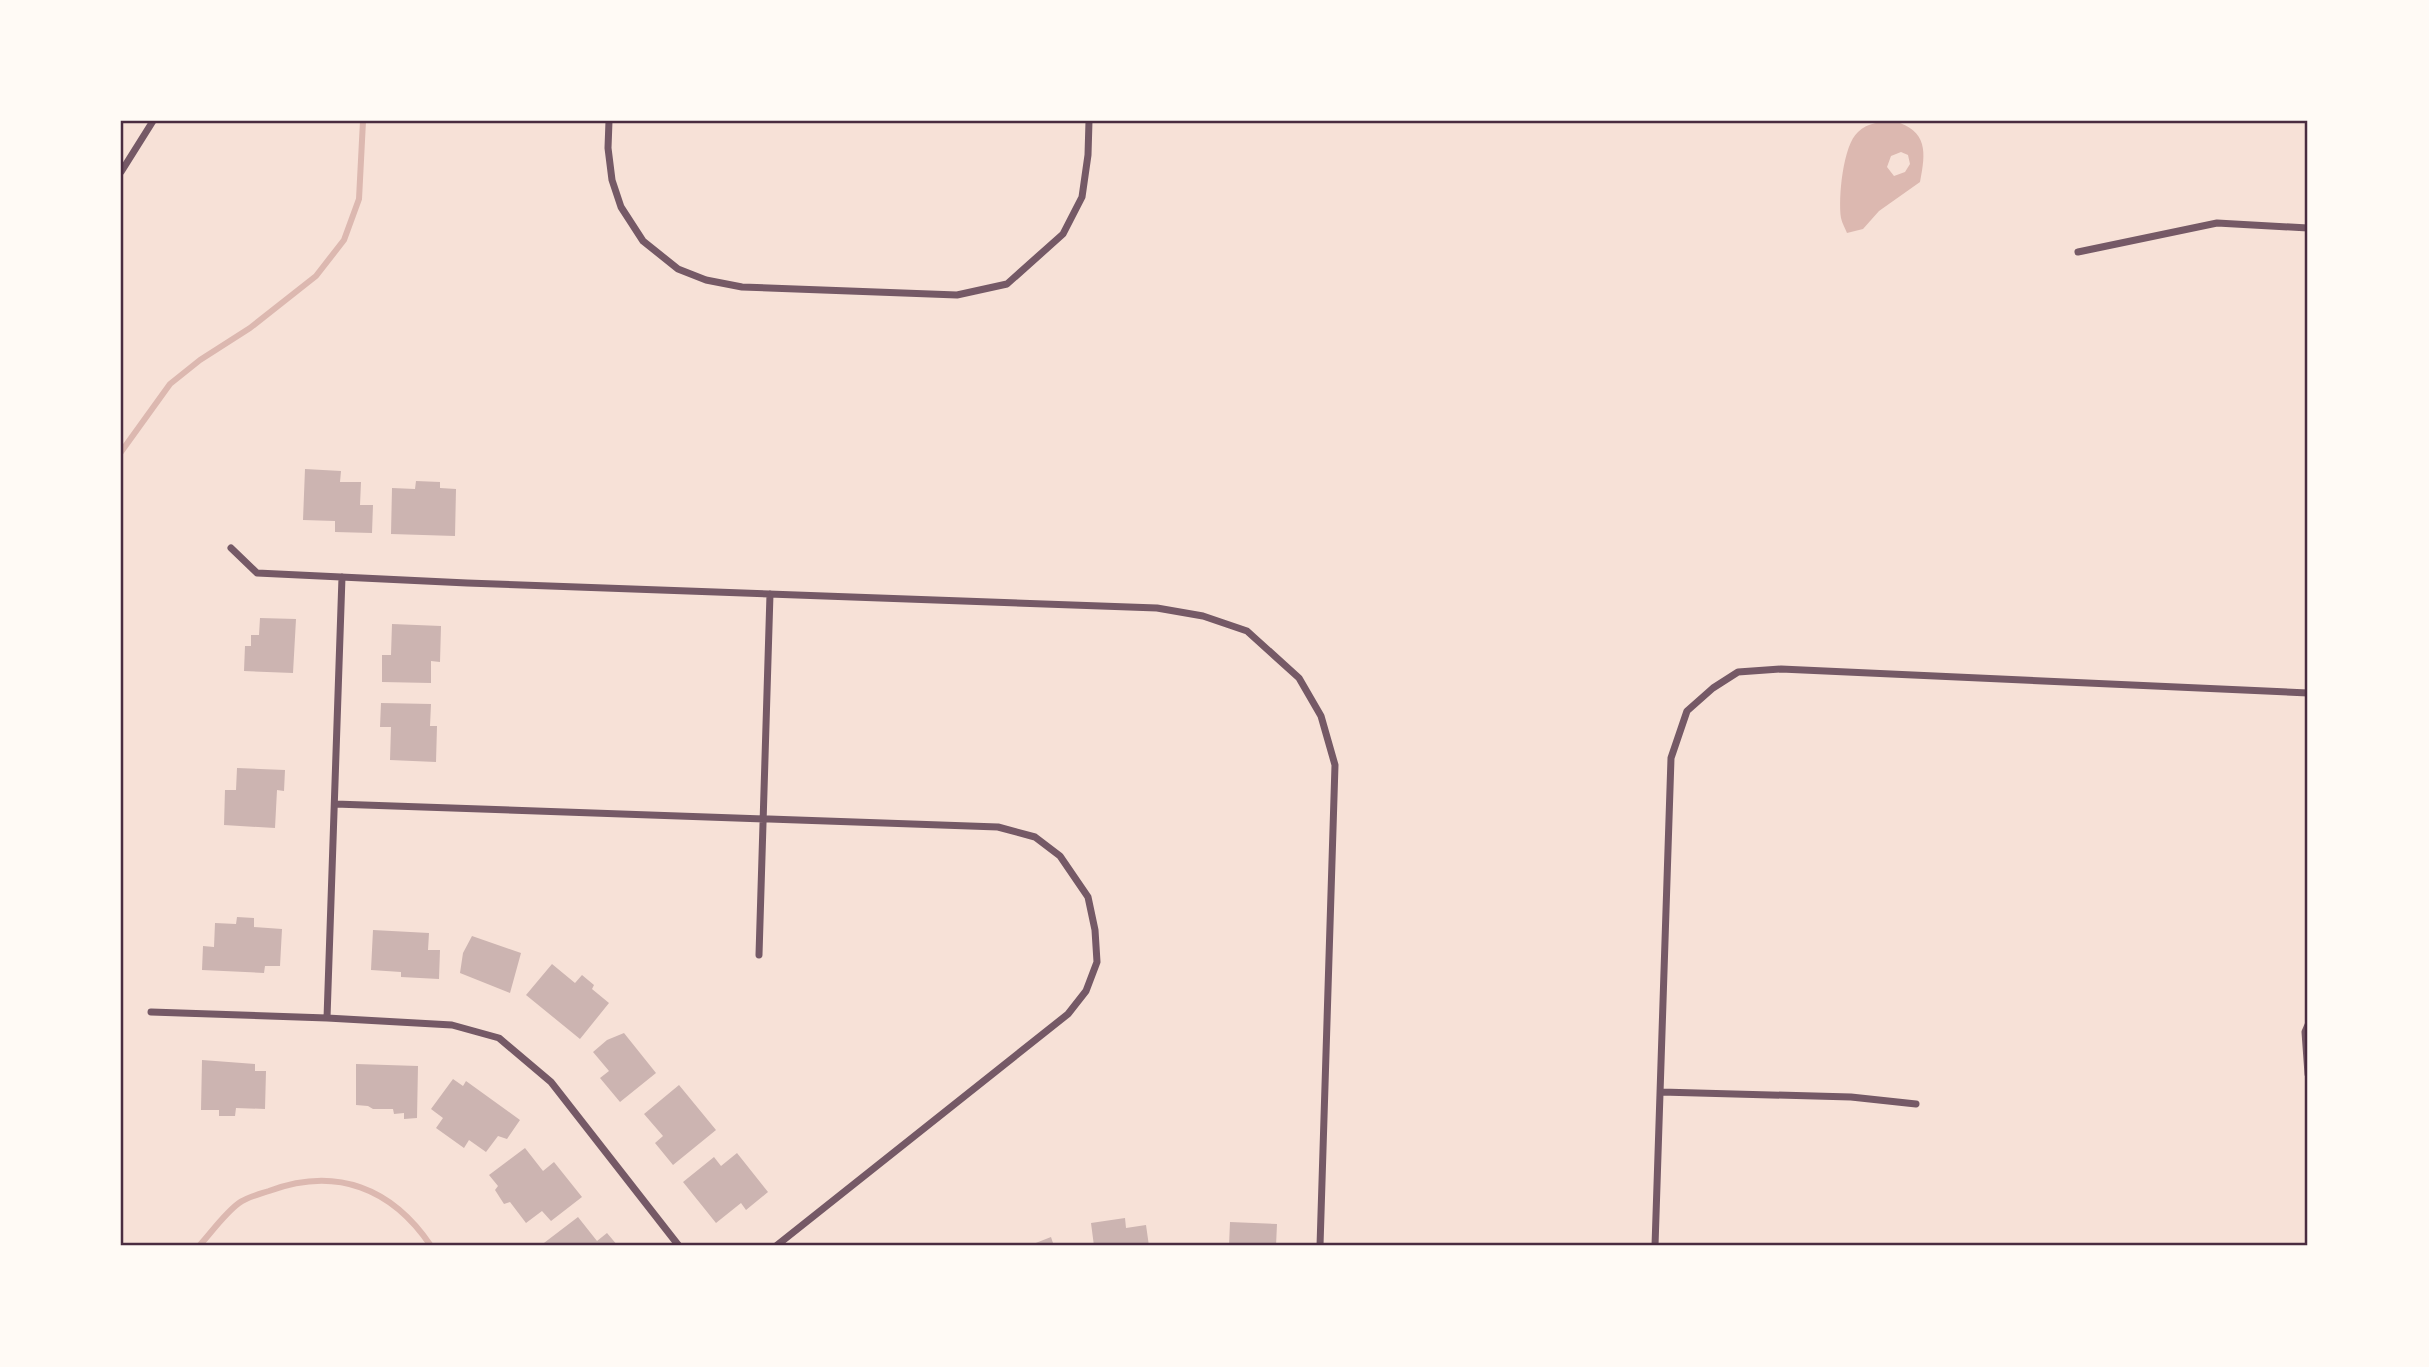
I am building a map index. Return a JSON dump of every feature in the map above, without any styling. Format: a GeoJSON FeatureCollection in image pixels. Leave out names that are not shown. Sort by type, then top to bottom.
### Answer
{"type":"FeatureCollection","features":[{"type":"Feature","properties":{"kind":"street"},"geometry":{"type":"LineString","coordinates":[[121,172],[153,121]]}},
{"type":"Feature","properties":{"kind":"street"},"geometry":{"type":"LineString","coordinates":[[610,121],[608,148],[612,180],[621,207],[643,241],[678,269],[706,280],[742,287],[957,295],[1007,284],[1063,234],[1082,197],[1088,155],[1089,121]]}},
{"type":"Feature","properties":{"kind":"street"},"geometry":{"type":"LineString","coordinates":[[2078,251],[2217,223],[2308,228]]}},
{"type":"Feature","properties":{"kind":"street"},"geometry":{"type":"LineString","coordinates":[[231,548],[257,573],[1157,608],[1203,616],[1247,631],[1299,678],[1321,716],[1335,765],[1320,1246]]}},
{"type":"Feature","properties":{"kind":"street"},"geometry":{"type":"LineString","coordinates":[[327,1018],[342,577]]}},
{"type":"Feature","properties":{"kind":"street"},"geometry":{"type":"LineString","coordinates":[[759,955],[770,594]]}},
{"type":"Feature","properties":{"kind":"street"},"geometry":{"type":"LineString","coordinates":[[1655,1246],[1671,758],[1687,711],[1713,688],[1738,673],[1781,669],[2308,693]]}},
{"type":"Feature","properties":{"kind":"street"},"geometry":{"type":"LineString","coordinates":[[335,804],[998,827],[1035,837],[1060,856],[1088,897],[1095,930],[1097,962],[1086,991],[1068,1014],[776,1246]]}},
{"type":"Feature","properties":{"kind":"street"},"geometry":{"type":"LineString","coordinates":[[151,1012],[327,1018],[452,1026],[499,1038],[551,1082],[679,1246]]}},
{"type":"Feature","properties":{"kind":"street"},"geometry":{"type":"LineString","coordinates":[[2308,1025],[2305,1032],[2308,1074]]}},
{"type":"Feature","properties":{"kind":"street"},"geometry":{"type":"LineString","coordinates":[[1661,1092],[1851,1097],[1916,1104]]}},
{"type":"Feature","properties":{"kind":"shaded area"},"geometry":{"type":"Polygon","coordinates":[[[1894,121],[1913,131],[1922,144],[1920,182],[1879,211],[1863,229],[1847,233],[1841,218],[1840,198],[1849,148],[1858,132],[1866,126],[1894,121]],[[1901,152],[1891,156],[1887,167],[1894,176],[1905,172],[1910,164],[1908,155],[1901,152]]]}},
{"type":"Feature","properties":{"kind":"building"},"geometry":{"type":"Polygon","coordinates":[[[305,469],[341,471],[340,482],[361,482],[360,505],[373,505],[372,533],[335,532],[335,521],[303,520],[305,469]]]}},
{"type":"Feature","properties":{"kind":"building"},"geometry":{"type":"Polygon","coordinates":[[[416,481],[440,482],[440,488],[456,489],[455,536],[391,534],[392,488],[415,489],[416,481]]]}},
{"type":"Feature","properties":{"kind":"building"},"geometry":{"type":"Polygon","coordinates":[[[260,618],[296,619],[293,673],[244,671],[245,646],[251,646],[251,635],[259,635],[260,618]]]}},
{"type":"Feature","properties":{"kind":"building"},"geometry":{"type":"Polygon","coordinates":[[[392,624],[441,626],[440,662],[431,661],[431,683],[382,682],[382,655],[391,655],[392,624]]]}},
{"type":"Feature","properties":{"kind":"building"},"geometry":{"type":"Polygon","coordinates":[[[381,703],[431,704],[430,726],[437,726],[436,762],[390,760],[391,727],[380,727],[381,703]]]}},
{"type":"Feature","properties":{"kind":"building"},"geometry":{"type":"Polygon","coordinates":[[[237,768],[285,770],[284,791],[277,790],[275,828],[224,825],[225,790],[236,790],[237,768]]]}},
{"type":"Feature","properties":{"kind":"building"},"geometry":{"type":"Polygon","coordinates":[[[237,917],[254,918],[254,927],[282,929],[280,966],[265,966],[264,973],[202,970],[203,946],[214,947],[215,923],[236,924],[237,917]]]}},
{"type":"Feature","properties":{"kind":"building"},"geometry":{"type":"Polygon","coordinates":[[[373,930],[429,933],[428,950],[440,950],[439,979],[401,977],[401,972],[371,970],[373,930]]]}},
{"type":"Feature","properties":{"kind":"building"},"geometry":{"type":"Polygon","coordinates":[[[472,936],[521,953],[510,993],[460,973],[463,953],[472,936]]]}},
{"type":"Feature","properties":{"kind":"building"},"geometry":{"type":"Polygon","coordinates":[[[552,964],[575,983],[582,975],[594,985],[592,989],[609,1003],[580,1039],[526,995],[552,964]]]}},
{"type":"Feature","properties":{"kind":"building"},"geometry":{"type":"Polygon","coordinates":[[[624,1033],[656,1073],[620,1102],[600,1078],[609,1071],[593,1052],[607,1040],[624,1033]]]}},
{"type":"Feature","properties":{"kind":"building"},"geometry":{"type":"Polygon","coordinates":[[[202,1060],[255,1064],[255,1071],[266,1071],[265,1109],[236,1108],[235,1116],[219,1116],[219,1110],[201,1110],[202,1060]]]}},
{"type":"Feature","properties":{"kind":"building"},"geometry":{"type":"Polygon","coordinates":[[[356,1064],[418,1066],[417,1118],[404,1119],[404,1113],[394,1114],[393,1109],[373,1109],[356,1105],[356,1064]]]}},
{"type":"Feature","properties":{"kind":"building"},"geometry":{"type":"Polygon","coordinates":[[[453,1079],[463,1086],[466,1081],[520,1120],[507,1139],[498,1136],[486,1152],[469,1140],[464,1148],[436,1128],[443,1118],[431,1109],[453,1079]]]}},
{"type":"Feature","properties":{"kind":"building"},"geometry":{"type":"Polygon","coordinates":[[[679,1085],[716,1130],[673,1165],[655,1143],[663,1136],[644,1114],[679,1085]]]}},
{"type":"Feature","properties":{"kind":"building"},"geometry":{"type":"Polygon","coordinates":[[[525,1148],[543,1171],[554,1162],[582,1197],[551,1221],[542,1211],[526,1223],[510,1202],[504,1204],[495,1190],[498,1186],[489,1175],[525,1148]]]}},
{"type":"Feature","properties":{"kind":"building"},"geometry":{"type":"Polygon","coordinates":[[[737,1153],[768,1192],[746,1210],[741,1203],[716,1223],[683,1182],[714,1157],[721,1166],[737,1153]]]}},
{"type":"Feature","properties":{"kind":"building"},"geometry":{"type":"Polygon","coordinates":[[[578,1217],[597,1241],[607,1233],[618,1246],[540,1246],[578,1217]]]}},
{"type":"Feature","properties":{"kind":"building"},"geometry":{"type":"Polygon","coordinates":[[[1125,1218],[1126,1228],[1146,1225],[1149,1246],[1094,1246],[1091,1223],[1125,1218]]]}},
{"type":"Feature","properties":{"kind":"building"},"geometry":{"type":"Polygon","coordinates":[[[1230,1222],[1277,1224],[1276,1246],[1229,1246],[1230,1222]]]}},
{"type":"Feature","properties":{"kind":"building"},"geometry":{"type":"Polygon","coordinates":[[[1051,1237],[1054,1246],[1028,1246],[1051,1237]]]}},
{"type":"Feature","properties":{"kind":"waterway"},"geometry":{"type":"LineString","coordinates":[[121,452],[170,384],[200,360],[250,328],[316,276],[344,240],[359,199],[363,121]]}},
{"type":"Feature","properties":{"kind":"waterway"},"geometry":{"type":"LineString","coordinates":[[199,1246],[228,1212],[242,1201],[294,1184],[317,1181],[360,1187],[380,1197],[399,1209],[431,1246]]}}]}
